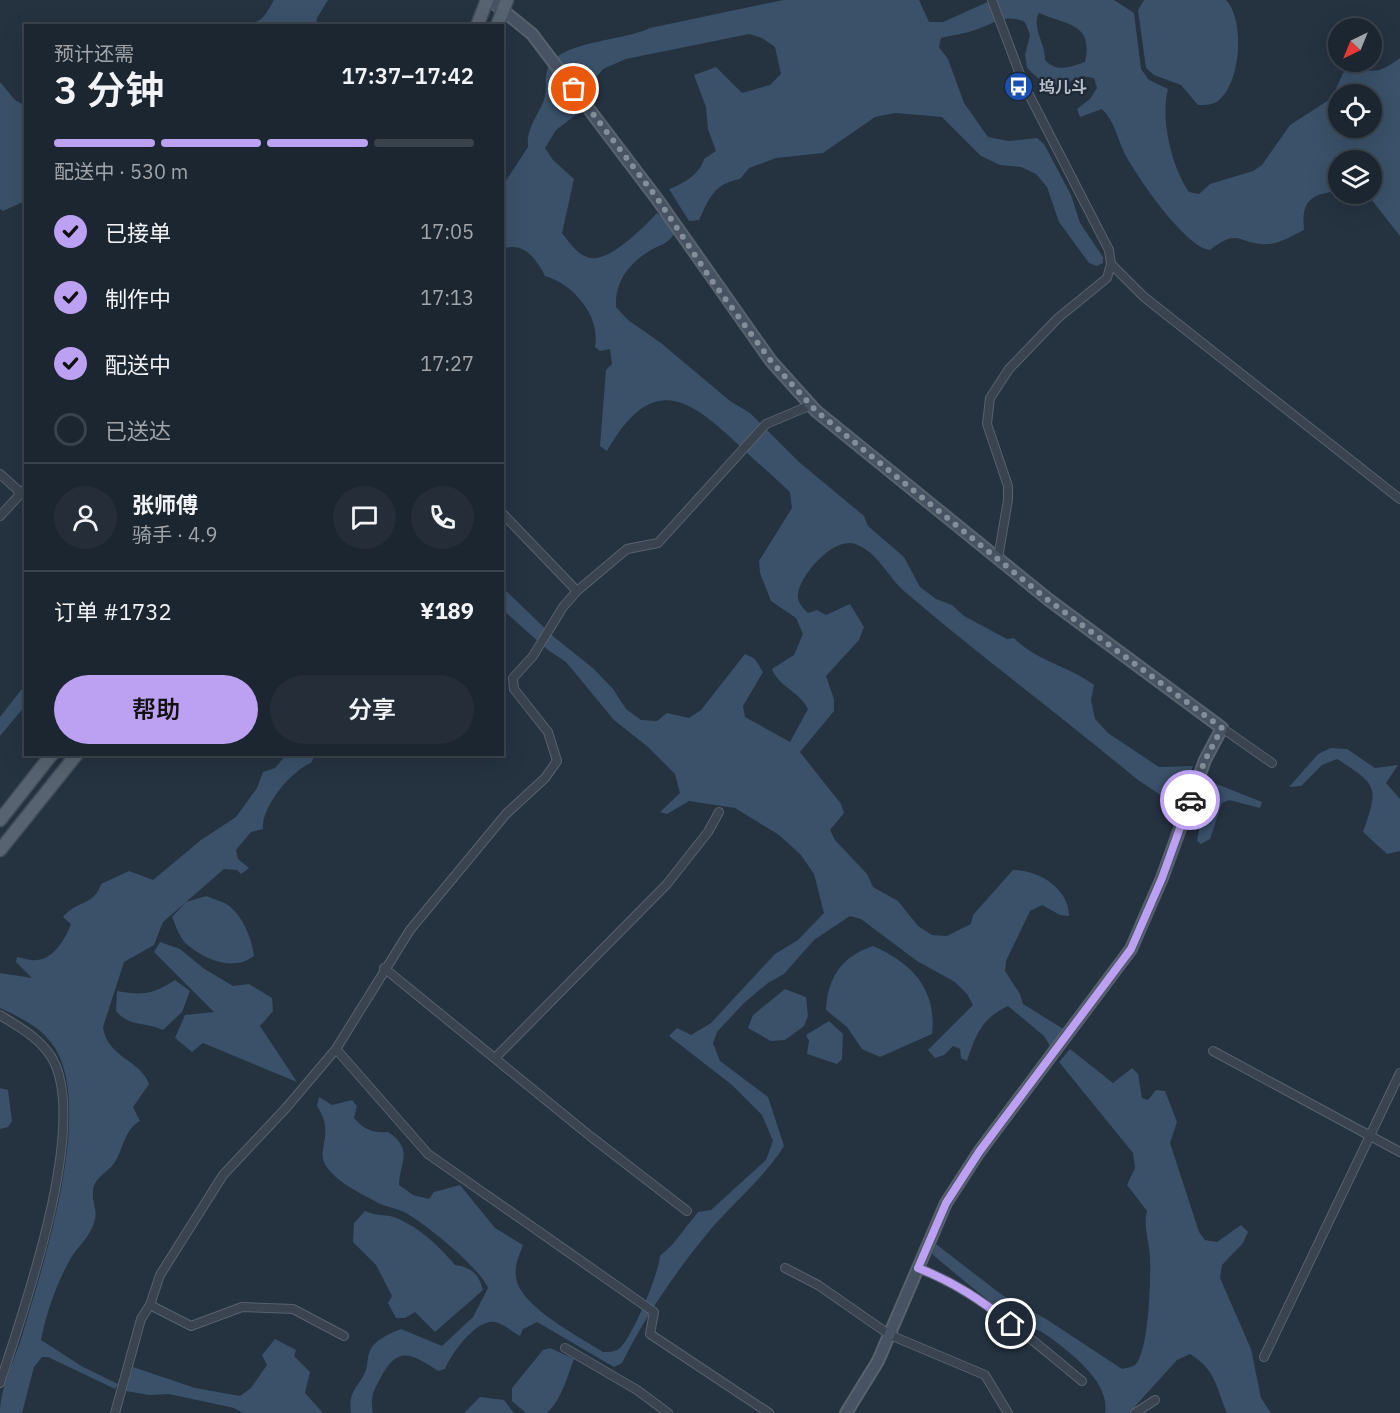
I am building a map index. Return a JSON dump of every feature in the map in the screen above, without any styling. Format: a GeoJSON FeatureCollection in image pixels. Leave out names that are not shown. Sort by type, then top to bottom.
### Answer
{"type":"FeatureCollection","features":[{"type":"Feature","properties":{"kind":"main road"},"geometry":{"type":"LineString","coordinates":[[478,24],[489,0]]}},
{"type":"Feature","properties":{"kind":"main road"},"geometry":{"type":"LineString","coordinates":[[498,24],[505,6]]}},
{"type":"Feature","properties":{"kind":"main road"},"geometry":{"type":"LineString","coordinates":[[0,820],[50,756]]}},
{"type":"Feature","properties":{"kind":"main road"},"geometry":{"type":"LineString","coordinates":[[0,850],[75,756]]}},
{"type":"Feature","properties":{"kind":"street"},"geometry":{"type":"LineString","coordinates":[[489,0],[505,6],[532,34],[657,198],[710,278],[771,361],[811,405],[1048,600],[1272,763]]}},
{"type":"Feature","properties":{"kind":"street"},"geometry":{"type":"LineString","coordinates":[[992,0],[1024,86],[1109,250],[1111,264],[1107,278],[1058,318],[1009,369],[990,398],[987,424],[1008,486],[1008,500],[998,558]]}},
{"type":"Feature","properties":{"kind":"street"},"geometry":{"type":"LineString","coordinates":[[1111,264],[1144,297],[1400,499]]}},
{"type":"Feature","properties":{"kind":"street"},"geometry":{"type":"LineString","coordinates":[[116,1413],[141,1319],[150,1305],[160,1275],[224,1174],[286,1108],[336,1049],[384,968],[410,930],[506,814],[545,778],[557,761],[548,732],[514,689],[513,678],[533,656],[563,607],[577,591],[627,549],[658,543],[766,424],[811,405]]}},
{"type":"Feature","properties":{"kind":"street"},"geometry":{"type":"LineString","coordinates":[[0,474],[23,490],[0,516]]}},
{"type":"Feature","properties":{"kind":"street"},"geometry":{"type":"LineString","coordinates":[[504,515],[577,591]]}},
{"type":"Feature","properties":{"kind":"street"},"geometry":{"type":"LineString","coordinates":[[846,1413],[878,1361],[946,1203],[979,1152],[1131,949],[1162,878],[1205,760],[1222,728]]}},
{"type":"Feature","properties":{"kind":"street"},"geometry":{"type":"LineString","coordinates":[[495,1058],[667,884],[708,832],[719,812]]}},
{"type":"Feature","properties":{"kind":"street"},"geometry":{"type":"LineString","coordinates":[[384,968],[590,1136],[687,1210]]}},
{"type":"Feature","properties":{"kind":"street"},"geometry":{"type":"LineString","coordinates":[[0,1015],[40,1040],[53,1061],[61,1089],[64,1119],[61,1152],[46,1222],[24,1308],[0,1383]]}},
{"type":"Feature","properties":{"kind":"street"},"geometry":{"type":"LineString","coordinates":[[336,1049],[428,1154],[654,1312],[650,1334],[768,1413]]}},
{"type":"Feature","properties":{"kind":"street"},"geometry":{"type":"LineString","coordinates":[[1214,1051],[1400,1152]]}},
{"type":"Feature","properties":{"kind":"street"},"geometry":{"type":"LineString","coordinates":[[1264,1357],[1400,1073]]}},
{"type":"Feature","properties":{"kind":"street"},"geometry":{"type":"LineString","coordinates":[[785,1268],[818,1285],[890,1335],[985,1375],[1008,1413]]}},
{"type":"Feature","properties":{"kind":"street"},"geometry":{"type":"LineString","coordinates":[[918,1268],[947,1279],[975,1295],[1082,1381]]}},
{"type":"Feature","properties":{"kind":"street"},"geometry":{"type":"LineString","coordinates":[[150,1305],[191,1326],[242,1307],[293,1309],[344,1336]]}},
{"type":"Feature","properties":{"kind":"street"},"geometry":{"type":"LineString","coordinates":[[565,1348],[637,1390],[668,1413]]}},
{"type":"Feature","properties":{"kind":"street"},"geometry":{"type":"LineString","coordinates":[[1135,1413],[1155,1400]]}},
{"type":"Feature","properties":{"kind":"water"},"geometry":{"type":"Polygon","coordinates":[[[274,0],[328,0],[317,18],[316,24],[249,24],[256,22],[268,11],[274,0]]]}},
{"type":"Feature","properties":{"kind":"water"},"geometry":{"type":"Polygon","coordinates":[[[783,0],[919,0],[929,22],[943,22],[992,0],[1114,0],[1134,13],[1141,69],[1149,80],[1168,89],[1167,129],[1173,157],[1189,192],[1199,194],[1210,184],[1253,171],[1262,165],[1290,125],[1328,101],[1328,138],[1382,138],[1382,84],[1338,84],[1344,72],[1382,72],[1382,69],[1400,58],[1400,236],[1375,204],[1382,204],[1382,150],[1328,150],[1328,193],[1315,197],[1306,206],[1303,220],[1304,230],[1273,244],[1258,244],[1234,238],[1210,250],[1200,246],[1175,225],[1150,194],[1102,109],[1080,117],[1077,109],[1090,99],[1097,88],[1094,78],[1082,76],[1059,86],[1041,81],[1027,68],[1025,55],[1030,35],[1025,22],[1018,20],[999,20],[971,31],[941,38],[939,47],[948,59],[964,103],[988,137],[1008,141],[1037,138],[1044,144],[1071,195],[1080,223],[1103,257],[1103,263],[1097,266],[1089,263],[1059,222],[1047,187],[1036,174],[1021,167],[1000,165],[981,156],[942,117],[895,113],[875,117],[823,153],[776,158],[749,168],[740,179],[724,184],[714,193],[699,220],[689,221],[669,189],[690,178],[699,169],[704,159],[716,151],[708,129],[706,107],[694,75],[716,67],[742,93],[770,85],[781,74],[775,47],[762,38],[749,34],[626,59],[603,69],[587,88],[577,114],[556,130],[545,148],[553,160],[574,179],[562,233],[582,255],[599,258],[617,249],[657,213],[667,222],[674,234],[666,242],[643,255],[630,267],[618,289],[616,307],[628,320],[661,343],[730,401],[750,413],[799,462],[864,516],[868,526],[904,557],[920,587],[936,599],[952,605],[964,616],[1007,639],[1014,638],[1042,658],[1094,685],[1091,700],[1095,719],[1108,733],[1159,767],[1193,766],[1179,807],[1138,780],[933,615],[904,591],[870,553],[855,544],[847,543],[828,551],[805,577],[798,594],[799,602],[808,613],[817,610],[826,615],[850,604],[864,627],[859,640],[826,676],[834,699],[834,711],[800,752],[841,804],[844,813],[830,830],[835,840],[867,874],[873,887],[898,901],[918,926],[932,935],[947,936],[971,924],[973,915],[1013,870],[1032,873],[1050,882],[1064,897],[1069,916],[1060,915],[1042,905],[1030,911],[1006,961],[1005,971],[1020,994],[1023,1004],[1065,1030],[1051,1048],[1044,1036],[1008,1006],[992,1016],[981,1028],[967,1061],[961,1058],[960,1049],[953,1046],[944,1055],[935,1058],[928,1050],[973,1005],[967,994],[955,982],[917,961],[861,919],[850,916],[814,940],[784,974],[768,983],[744,1003],[717,1032],[713,1043],[720,1061],[768,1097],[784,1146],[768,1169],[711,1229],[686,1261],[651,1311],[622,1363],[614,1367],[537,1322],[523,1329],[520,1336],[498,1323],[488,1323],[480,1326],[465,1339],[445,1369],[438,1371],[413,1357],[406,1356],[393,1360],[374,1390],[373,1413],[351,1413],[351,1399],[366,1370],[369,1353],[375,1343],[401,1329],[442,1346],[473,1317],[488,1288],[483,1279],[463,1258],[425,1226],[404,1212],[381,1204],[343,1183],[331,1172],[323,1160],[325,1125],[317,1106],[319,1097],[332,1105],[352,1100],[357,1106],[354,1118],[362,1125],[369,1130],[388,1132],[396,1138],[401,1144],[404,1156],[399,1185],[413,1195],[429,1199],[434,1192],[460,1185],[495,1228],[523,1245],[517,1261],[516,1277],[528,1299],[552,1320],[603,1352],[615,1351],[626,1340],[638,1317],[655,1276],[660,1256],[672,1245],[698,1212],[711,1210],[766,1160],[773,1141],[762,1115],[732,1085],[669,1036],[677,1028],[691,1035],[711,1023],[775,954],[798,940],[824,913],[814,874],[801,855],[779,835],[735,808],[689,801],[667,814],[660,812],[680,793],[675,774],[648,747],[614,720],[566,662],[548,650],[504,611],[504,589],[554,637],[594,669],[613,689],[626,709],[641,720],[657,721],[667,713],[689,718],[701,710],[745,654],[755,659],[763,672],[743,706],[745,717],[790,742],[808,709],[800,698],[779,680],[772,669],[794,655],[803,634],[796,618],[771,601],[760,573],[759,561],[792,508],[790,492],[708,418],[691,407],[674,401],[657,401],[641,409],[624,425],[607,451],[600,446],[606,370],[612,364],[610,349],[600,351],[595,347],[594,324],[583,303],[575,294],[545,276],[534,258],[523,250],[511,247],[504,249],[504,183],[528,147],[530,129],[544,100],[548,68],[558,56],[582,45],[783,0]],[[1039,13],[1038,30],[1045,60],[1050,64],[1059,68],[1085,62],[1087,49],[1085,39],[1075,27],[1039,13]]]}},
{"type":"Feature","properties":{"kind":"water"},"geometry":{"type":"Polygon","coordinates":[[[1144,0],[1226,0],[1236,22],[1238,51],[1232,80],[1219,100],[1212,104],[1198,105],[1181,85],[1154,75],[1146,68],[1138,10],[1144,0]]]}},
{"type":"Feature","properties":{"kind":"water"},"geometry":{"type":"Polygon","coordinates":[[[0,82],[15,100],[24,105],[24,201],[3,211],[0,209],[0,82]]]}},
{"type":"Feature","properties":{"kind":"water"},"geometry":{"type":"Polygon","coordinates":[[[24,686],[24,707],[0,736],[0,717],[24,686]]]}},
{"type":"Feature","properties":{"kind":"water"},"geometry":{"type":"Polygon","coordinates":[[[1331,748],[1347,749],[1375,768],[1398,765],[1386,783],[1400,799],[1400,851],[1387,854],[1363,832],[1373,796],[1371,788],[1361,775],[1337,759],[1322,765],[1301,786],[1289,787],[1318,754],[1331,748]]]}},
{"type":"Feature","properties":{"kind":"water"},"geometry":{"type":"Polygon","coordinates":[[[285,756],[314,756],[311,763],[295,774],[279,791],[267,811],[263,829],[251,832],[236,850],[238,859],[249,868],[241,874],[237,870],[224,869],[163,922],[154,945],[124,962],[103,1027],[111,1046],[139,1069],[149,1084],[133,1107],[140,1121],[130,1130],[115,1161],[93,1188],[96,1213],[92,1228],[71,1258],[56,1288],[41,1340],[83,1367],[118,1384],[115,1389],[48,1357],[42,1357],[34,1367],[22,1413],[0,1413],[5,1385],[41,1272],[62,1186],[68,1142],[69,1102],[63,1067],[49,1040],[33,1025],[0,1008],[0,973],[32,978],[16,962],[17,957],[36,960],[53,952],[66,936],[71,924],[63,917],[68,912],[94,896],[101,884],[129,871],[153,880],[201,840],[236,817],[257,788],[263,772],[275,768],[285,756]]]}},
{"type":"Feature","properties":{"kind":"water"},"geometry":{"type":"Polygon","coordinates":[[[1214,783],[1262,802],[1260,808],[1229,800],[1222,803],[1210,839],[1201,844],[1197,841],[1199,830],[1191,818],[1204,787],[1214,783]]]}},
{"type":"Feature","properties":{"kind":"water"},"geometry":{"type":"Polygon","coordinates":[[[206,896],[228,905],[238,915],[249,935],[254,956],[238,963],[212,960],[183,940],[172,917],[186,902],[206,896]]]}},
{"type":"Feature","properties":{"kind":"water"},"geometry":{"type":"Polygon","coordinates":[[[160,942],[180,949],[203,968],[233,986],[249,984],[272,998],[273,1011],[260,1026],[297,1082],[203,1043],[192,1052],[175,1038],[185,1015],[214,1012],[154,952],[160,942]]]}},
{"type":"Feature","properties":{"kind":"water"},"geometry":{"type":"Polygon","coordinates":[[[873,946],[899,961],[919,979],[926,991],[933,1018],[932,1034],[880,1057],[862,1049],[847,1027],[826,1010],[833,978],[838,970],[852,956],[873,946]]]}},
{"type":"Feature","properties":{"kind":"water"},"geometry":{"type":"Polygon","coordinates":[[[175,980],[190,991],[182,1012],[163,1030],[126,1020],[116,1011],[117,991],[148,993],[175,980]]]}},
{"type":"Feature","properties":{"kind":"water"},"geometry":{"type":"Polygon","coordinates":[[[785,989],[806,997],[808,1016],[804,1026],[785,1040],[771,1041],[748,1028],[753,1015],[785,989]]]}},
{"type":"Feature","properties":{"kind":"water"},"geometry":{"type":"Polygon","coordinates":[[[829,1021],[843,1034],[842,1059],[837,1064],[807,1054],[809,1041],[806,1035],[829,1021]]]}},
{"type":"Feature","properties":{"kind":"water"},"geometry":{"type":"Polygon","coordinates":[[[1070,1049],[1113,1083],[1132,1068],[1138,1074],[1142,1098],[1148,1100],[1156,1090],[1165,1091],[1177,1122],[1170,1143],[1199,1232],[1205,1240],[1217,1242],[1241,1225],[1248,1232],[1243,1243],[1222,1265],[1220,1278],[1251,1349],[1261,1398],[1271,1413],[1227,1413],[1210,1373],[1199,1360],[1190,1354],[1177,1360],[1129,1413],[1105,1413],[1102,1391],[1077,1359],[1048,1336],[998,1307],[932,1254],[936,1244],[1002,1295],[1046,1319],[1122,1369],[1135,1365],[1140,1358],[1146,1331],[1149,1296],[1147,1211],[1127,1185],[1135,1168],[1133,1153],[1059,1062],[1070,1049]]]}},
{"type":"Feature","properties":{"kind":"water"},"geometry":{"type":"Polygon","coordinates":[[[0,1088],[8,1090],[12,1121],[8,1127],[0,1129],[0,1088]]]}},
{"type":"Feature","properties":{"kind":"water"},"geometry":{"type":"Polygon","coordinates":[[[365,1211],[393,1217],[421,1232],[455,1265],[473,1272],[483,1290],[435,1332],[415,1312],[405,1318],[396,1318],[388,1303],[392,1296],[376,1265],[353,1242],[354,1223],[365,1211]]]}},
{"type":"Feature","properties":{"kind":"water"},"geometry":{"type":"Polygon","coordinates":[[[275,1339],[296,1350],[294,1356],[310,1372],[305,1393],[323,1413],[243,1413],[234,1408],[169,1394],[149,1395],[126,1391],[133,1367],[195,1388],[240,1396],[251,1388],[267,1365],[262,1355],[275,1339]]]}},
{"type":"Feature","properties":{"kind":"water"},"geometry":{"type":"Polygon","coordinates":[[[550,1348],[574,1359],[557,1401],[547,1413],[526,1413],[512,1401],[512,1388],[543,1350],[550,1348]]]}},
{"type":"Feature","properties":{"kind":"water"},"geometry":{"type":"Polygon","coordinates":[[[480,1397],[504,1400],[514,1413],[464,1413],[480,1397]]]}},
{"type":"Feature","properties":{"kind":"way so far"},"geometry":{"type":"LineString","coordinates":[[574,89],[657,198],[710,278],[771,361],[816,411],[1048,600],[1222,728],[1205,760],[1190,800]]}},
{"type":"Feature","properties":{"kind":"place","name":"坞儿斗"},"geometry":{"type":"Point","coordinates":[1018,87]}},
{"type":"Feature","properties":{"kind":"route"},"geometry":{"type":"LineString","coordinates":[[1011,1324],[975,1295],[947,1279],[918,1268],[946,1203],[979,1152],[1131,949],[1162,878],[1190,800]]}}]}
